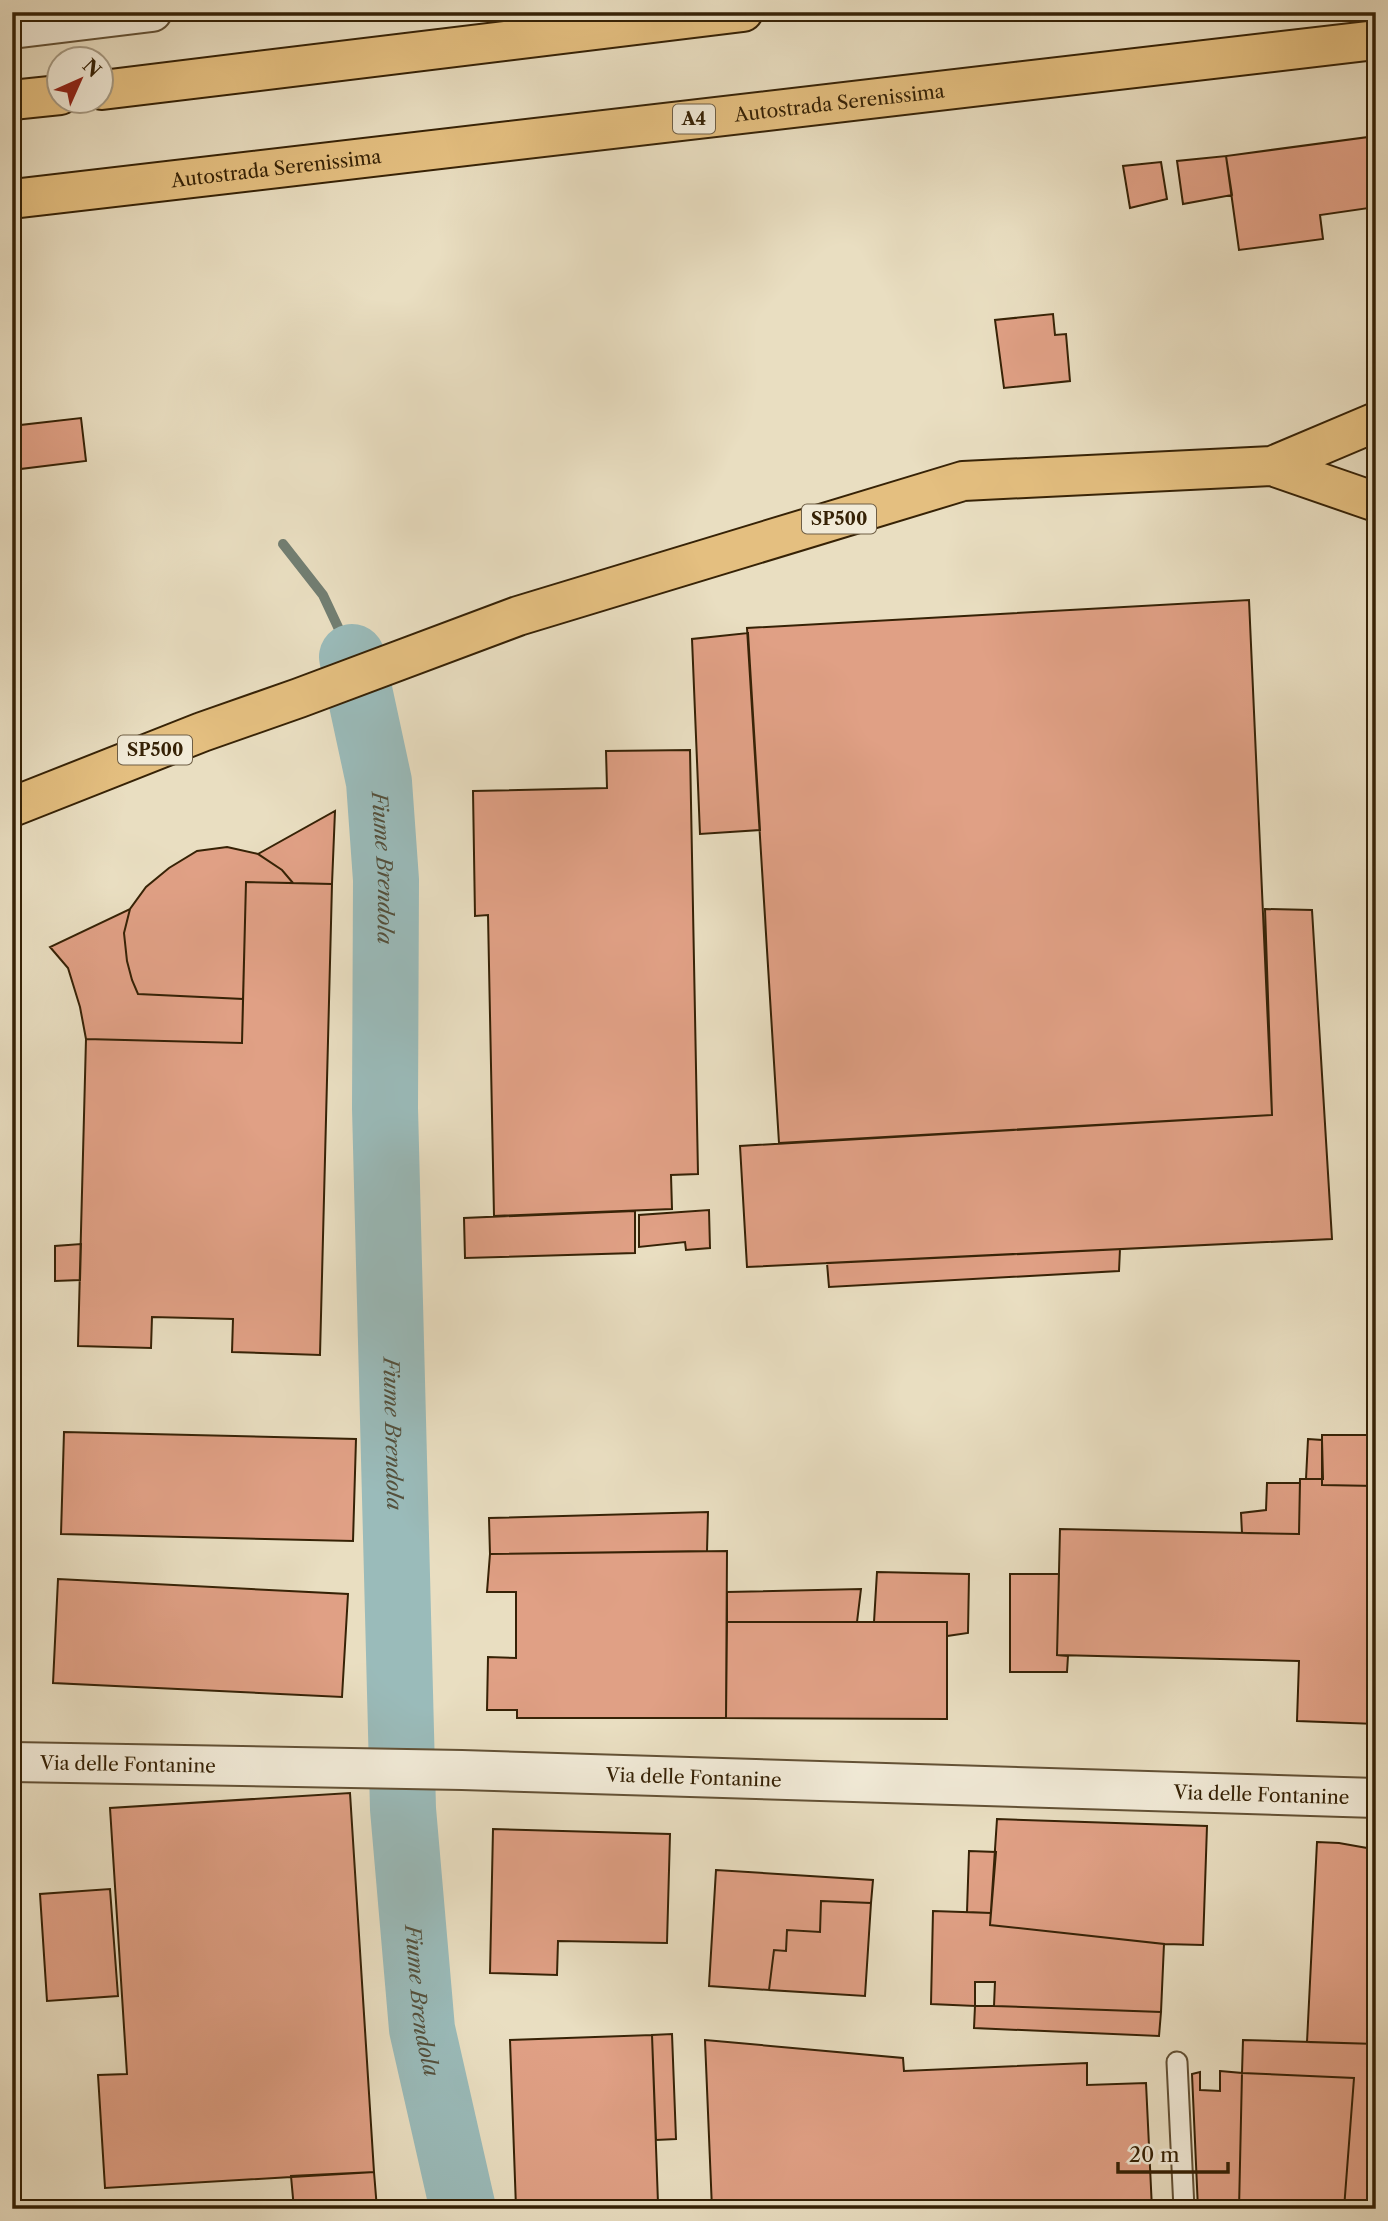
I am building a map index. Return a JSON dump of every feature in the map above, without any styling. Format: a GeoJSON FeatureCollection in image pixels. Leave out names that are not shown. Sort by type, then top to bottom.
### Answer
{"type":"FeatureCollection","features":[{"type":"Feature","properties":{"kind":"main road"},"geometry":{"type":"LineString","coordinates":[[116,88],[743,12]]}},
{"type":"Feature","properties":{"kind":"main road","name":"Autostrada Serenissima"},"geometry":{"type":"LineString","coordinates":[[12,198],[1376,40]]}},
{"type":"Feature","properties":{"kind":"main road"},"geometry":{"type":"LineString","coordinates":[[12,100],[46,96]]}},
{"type":"Feature","properties":{"kind":"main road","name":"SP500"},"geometry":{"type":"LineString","coordinates":[[12,807],[202,732],[518,616],[963,481],[1272,466],[1376,422]]}},
{"type":"Feature","properties":{"kind":"main road","name":"SP500"},"geometry":{"type":"LineString","coordinates":[[1272,466],[1376,502]]}},
{"type":"Feature","properties":{"kind":"street"},"geometry":{"type":"LineString","coordinates":[[12,29],[152,12]]}},
{"type":"Feature","properties":{"kind":"street","name":"Via delle Fontanine"},"geometry":{"type":"LineString","coordinates":[[12,1762],[462,1770],[1376,1798]]}},
{"type":"Feature","properties":{"kind":"lane"},"geometry":{"type":"LineString","coordinates":[[1177,2062],[1184,2209]]}},
{"type":"Feature","properties":{"kind":"building"},"geometry":{"type":"Polygon","coordinates":[[[1376,136],[1376,207],[1320,215],[1323,239],[1239,250],[1226,156],[1376,136]]]}},
{"type":"Feature","properties":{"kind":"building"},"geometry":{"type":"Polygon","coordinates":[[[1226,156],[1232,195],[1183,204],[1177,161],[1226,156]]]}},
{"type":"Feature","properties":{"kind":"building"},"geometry":{"type":"Polygon","coordinates":[[[1161,162],[1167,199],[1130,208],[1123,166],[1161,162]]]}},
{"type":"Feature","properties":{"kind":"building"},"geometry":{"type":"Polygon","coordinates":[[[1053,314],[1055,335],[1066,334],[1070,381],[1004,388],[995,320],[1053,314]]]}},
{"type":"Feature","properties":{"kind":"building"},"geometry":{"type":"Polygon","coordinates":[[[81,418],[86,461],[12,470],[12,426],[81,418]]]}},
{"type":"Feature","properties":{"kind":"building"},"geometry":{"type":"Polygon","coordinates":[[[1249,600],[1272,1115],[779,1143],[747,628],[1249,600]]]}},
{"type":"Feature","properties":{"kind":"building"},"geometry":{"type":"Polygon","coordinates":[[[748,633],[760,830],[700,834],[692,639],[748,633]]]}},
{"type":"Feature","properties":{"kind":"building"},"geometry":{"type":"Polygon","coordinates":[[[690,750],[698,1174],[671,1175],[672,1209],[494,1216],[488,915],[475,916],[473,791],[607,788],[606,751],[690,750]]]}},
{"type":"Feature","properties":{"kind":"building"},"geometry":{"type":"Polygon","coordinates":[[[335,811],[332,884],[293,883],[282,870],[258,854],[335,811]]]}},
{"type":"Feature","properties":{"kind":"building"},"geometry":{"type":"Polygon","coordinates":[[[227,847],[258,854],[282,870],[293,883],[246,882],[243,999],[138,994],[127,961],[124,933],[130,909],[146,887],[169,868],[197,851],[227,847]]]}},
{"type":"Feature","properties":{"kind":"building"},"geometry":{"type":"Polygon","coordinates":[[[246,882],[332,884],[320,1355],[232,1352],[233,1319],[152,1317],[151,1348],[78,1346],[86,1039],[242,1043],[246,882]]]}},
{"type":"Feature","properties":{"kind":"building"},"geometry":{"type":"Polygon","coordinates":[[[130,909],[124,933],[127,961],[138,994],[243,999],[242,1043],[86,1039],[68,968],[50,947],[130,909]]]}},
{"type":"Feature","properties":{"kind":"building"},"geometry":{"type":"Polygon","coordinates":[[[1265,909],[1312,910],[1332,1239],[747,1267],[740,1146],[1272,1115],[1265,909]]]}},
{"type":"Feature","properties":{"kind":"building"},"geometry":{"type":"Polygon","coordinates":[[[709,1210],[710,1248],[686,1250],[685,1242],[639,1247],[639,1215],[709,1210]]]}},
{"type":"Feature","properties":{"kind":"building"},"geometry":{"type":"Polygon","coordinates":[[[635,1211],[635,1253],[465,1258],[464,1218],[635,1211]]]}},
{"type":"Feature","properties":{"kind":"building"},"geometry":{"type":"Polygon","coordinates":[[[81,1244],[80,1280],[55,1281],[55,1246],[81,1244]]]}},
{"type":"Feature","properties":{"kind":"building"},"geometry":{"type":"Polygon","coordinates":[[[1120,1249],[1119,1271],[829,1287],[827,1263],[1120,1249]]]}},
{"type":"Feature","properties":{"kind":"building"},"geometry":{"type":"Polygon","coordinates":[[[64,1432],[356,1439],[353,1541],[61,1534],[64,1432]]]}},
{"type":"Feature","properties":{"kind":"building"},"geometry":{"type":"Polygon","coordinates":[[[1322,1435],[1376,1435],[1376,1486],[1322,1485],[1322,1435]]]}},
{"type":"Feature","properties":{"kind":"building"},"geometry":{"type":"Polygon","coordinates":[[[1308,1439],[1322,1440],[1323,1479],[1306,1479],[1308,1439]]]}},
{"type":"Feature","properties":{"kind":"building"},"geometry":{"type":"Polygon","coordinates":[[[1300,1479],[1322,1479],[1322,1485],[1376,1486],[1376,1724],[1297,1721],[1299,1661],[1057,1655],[1060,1529],[1299,1534],[1300,1479]]]}},
{"type":"Feature","properties":{"kind":"building"},"geometry":{"type":"Polygon","coordinates":[[[1267,1483],[1300,1483],[1299,1534],[1242,1533],[1241,1513],[1266,1510],[1267,1483]]]}},
{"type":"Feature","properties":{"kind":"building"},"geometry":{"type":"Polygon","coordinates":[[[708,1512],[707,1551],[490,1554],[489,1518],[708,1512]]]}},
{"type":"Feature","properties":{"kind":"building"},"geometry":{"type":"Polygon","coordinates":[[[727,1551],[726,1718],[517,1718],[517,1710],[487,1710],[488,1657],[516,1658],[516,1592],[487,1592],[490,1554],[727,1551]]]}},
{"type":"Feature","properties":{"kind":"building"},"geometry":{"type":"Polygon","coordinates":[[[877,1572],[969,1574],[968,1633],[947,1636],[947,1622],[874,1622],[877,1572]]]}},
{"type":"Feature","properties":{"kind":"building"},"geometry":{"type":"Polygon","coordinates":[[[1010,1574],[1059,1574],[1057,1655],[1068,1656],[1067,1672],[1010,1672],[1010,1574]]]}},
{"type":"Feature","properties":{"kind":"building"},"geometry":{"type":"Polygon","coordinates":[[[58,1579],[348,1594],[342,1697],[53,1683],[58,1579]]]}},
{"type":"Feature","properties":{"kind":"building"},"geometry":{"type":"Polygon","coordinates":[[[861,1589],[857,1622],[727,1622],[727,1592],[861,1589]]]}},
{"type":"Feature","properties":{"kind":"building"},"geometry":{"type":"Polygon","coordinates":[[[727,1622],[947,1622],[947,1719],[726,1718],[727,1622]]]}},
{"type":"Feature","properties":{"kind":"building"},"geometry":{"type":"Polygon","coordinates":[[[350,1793],[374,2172],[105,2188],[98,2075],[127,2074],[110,1808],[350,1793]]]}},
{"type":"Feature","properties":{"kind":"building"},"geometry":{"type":"Polygon","coordinates":[[[997,1819],[1207,1826],[1203,1945],[1164,1944],[990,1925],[997,1819]]]}},
{"type":"Feature","properties":{"kind":"building"},"geometry":{"type":"Polygon","coordinates":[[[493,1829],[670,1834],[667,1943],[558,1941],[557,1975],[490,1973],[493,1829]]]}},
{"type":"Feature","properties":{"kind":"building"},"geometry":{"type":"Polygon","coordinates":[[[1317,1842],[1367,1848],[1376,1853],[1376,2044],[1307,2042],[1317,1842]]]}},
{"type":"Feature","properties":{"kind":"building"},"geometry":{"type":"Polygon","coordinates":[[[969,1851],[996,1852],[991,1913],[967,1912],[969,1851]]]}},
{"type":"Feature","properties":{"kind":"building"},"geometry":{"type":"Polygon","coordinates":[[[716,1870],[873,1880],[871,1903],[821,1901],[820,1932],[787,1930],[786,1951],[774,1950],[769,1990],[709,1986],[716,1870]]]}},
{"type":"Feature","properties":{"kind":"building"},"geometry":{"type":"Polygon","coordinates":[[[110,1889],[118,1996],[47,2001],[40,1894],[110,1889]]]}},
{"type":"Feature","properties":{"kind":"building"},"geometry":{"type":"Polygon","coordinates":[[[821,1901],[871,1903],[865,1996],[769,1990],[774,1950],[786,1951],[787,1930],[820,1932],[821,1901]]]}},
{"type":"Feature","properties":{"kind":"building"},"geometry":{"type":"Polygon","coordinates":[[[933,1911],[991,1913],[990,1925],[1164,1944],[1161,2012],[994,2006],[995,1982],[975,1982],[975,2006],[931,2004],[933,1911]]]}},
{"type":"Feature","properties":{"kind":"building"},"geometry":{"type":"Polygon","coordinates":[[[975,2006],[1161,2012],[1159,2036],[974,2028],[975,2006]]]}},
{"type":"Feature","properties":{"kind":"building"},"geometry":{"type":"Polygon","coordinates":[[[672,2034],[676,2139],[656,2140],[652,2035],[672,2034]]]}},
{"type":"Feature","properties":{"kind":"building"},"geometry":{"type":"Polygon","coordinates":[[[652,2035],[658,2203],[516,2208],[510,2040],[652,2035]]]}},
{"type":"Feature","properties":{"kind":"building"},"geometry":{"type":"Polygon","coordinates":[[[705,2040],[903,2058],[904,2071],[1087,2063],[1087,2085],[1146,2083],[1152,2209],[712,2209],[705,2040]]]}},
{"type":"Feature","properties":{"kind":"building"},"geometry":{"type":"Polygon","coordinates":[[[1243,2040],[1376,2044],[1376,2209],[1344,2209],[1354,2078],[1242,2073],[1243,2040]]]}},
{"type":"Feature","properties":{"kind":"building"},"geometry":{"type":"Polygon","coordinates":[[[1220,2071],[1242,2073],[1239,2209],[1198,2209],[1192,2074],[1200,2072],[1200,2090],[1220,2091],[1220,2071]]]}},
{"type":"Feature","properties":{"kind":"building"},"geometry":{"type":"Polygon","coordinates":[[[1242,2073],[1354,2078],[1344,2209],[1239,2209],[1242,2073]]]}},
{"type":"Feature","properties":{"kind":"building"},"geometry":{"type":"Polygon","coordinates":[[[374,2172],[377,2209],[294,2209],[291,2176],[374,2172]]]}},
{"type":"Feature","properties":{"kind":"building"},"geometry":{"type":"Polygon","coordinates":[[[629,2204],[630,2209],[551,2209],[551,2207],[629,2204]]]}},
{"type":"Feature","properties":{"kind":"waterway"},"geometry":{"type":"LineString","coordinates":[[283,544],[323,595],[352,657]]}},
{"type":"Feature","properties":{"kind":"waterway","name":"Fiume Brendola"},"geometry":{"type":"LineString","coordinates":[[352,657],[379,782],[386,880],[385,1108],[403,1809],[422,2029],[463,2209]]}}]}
